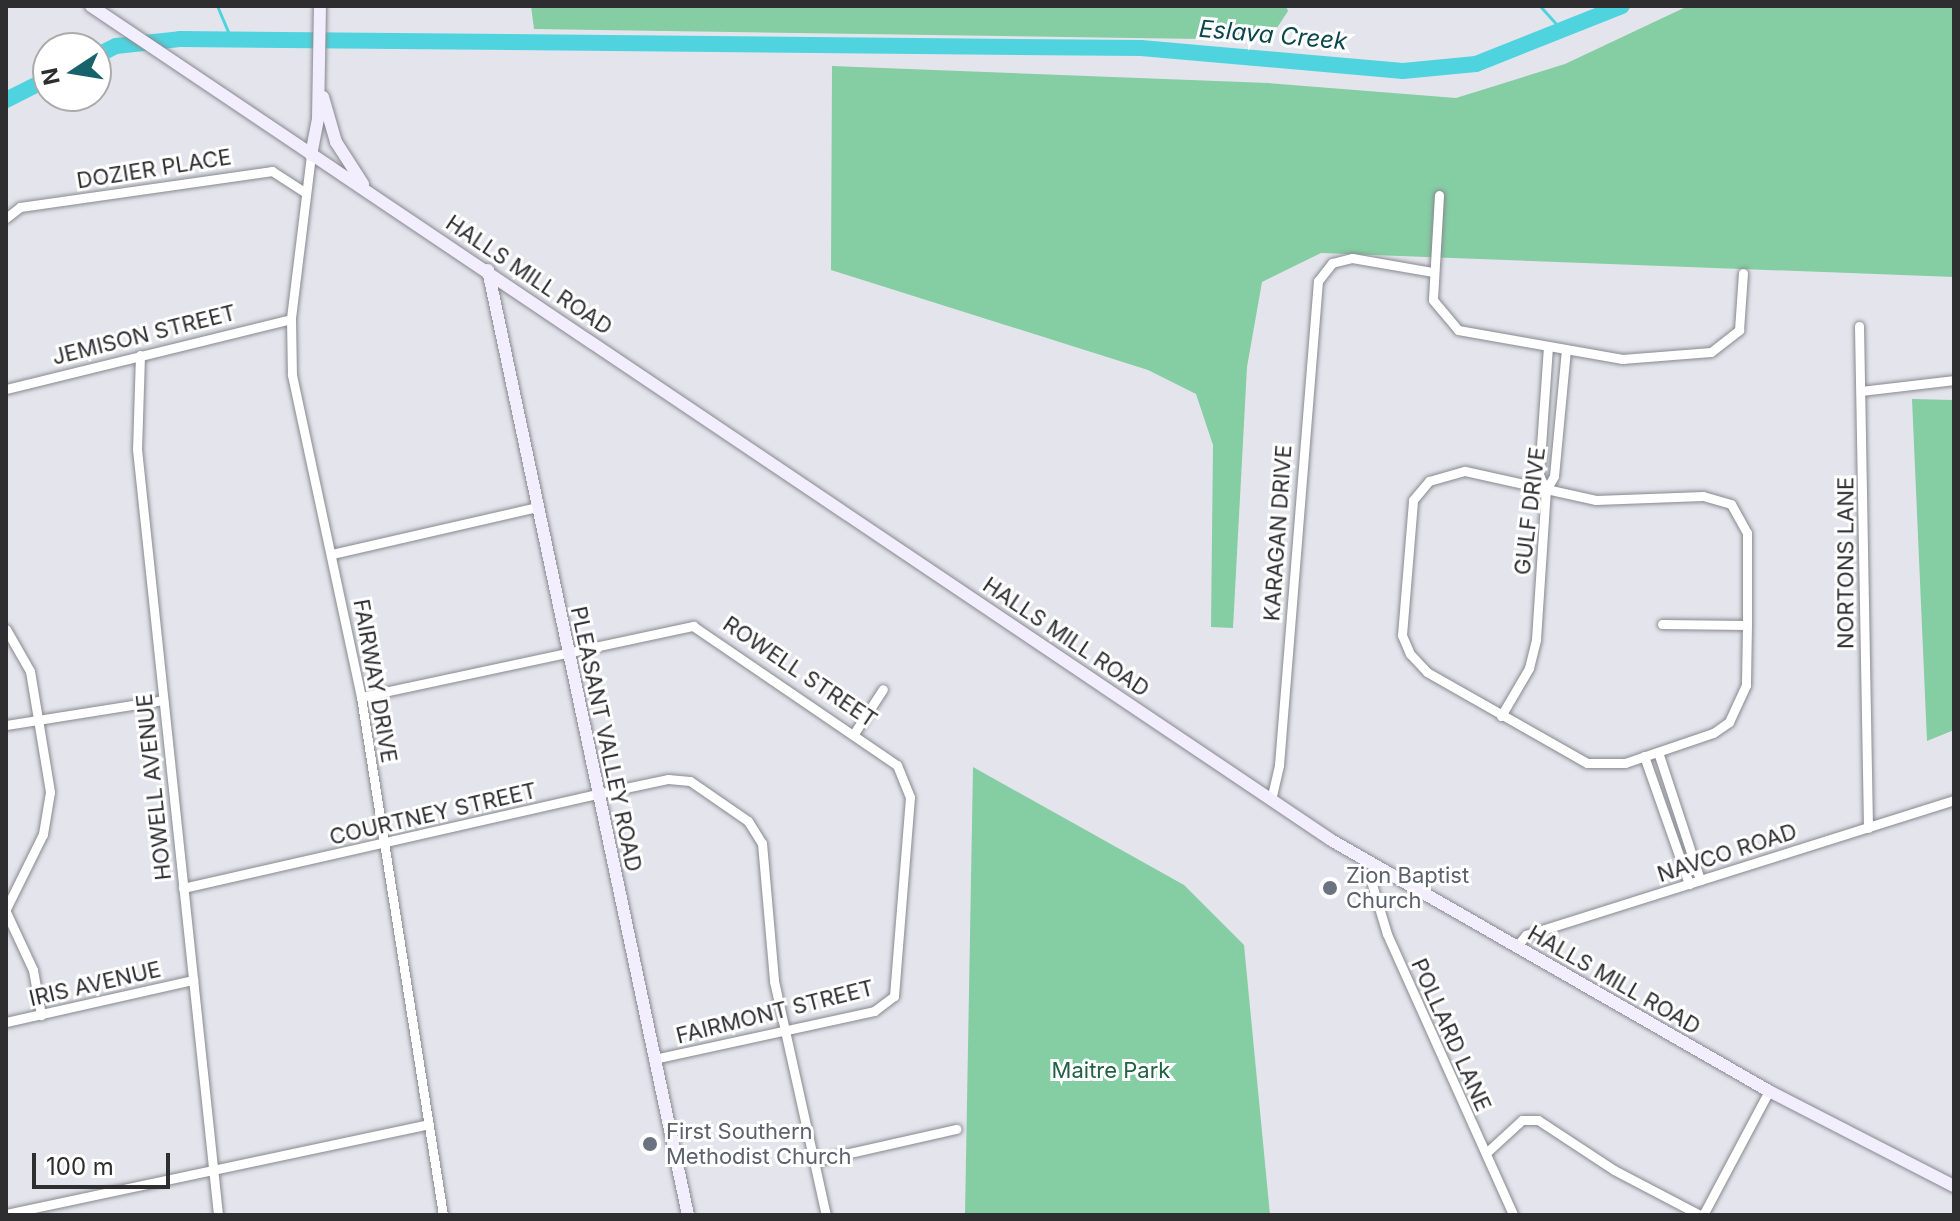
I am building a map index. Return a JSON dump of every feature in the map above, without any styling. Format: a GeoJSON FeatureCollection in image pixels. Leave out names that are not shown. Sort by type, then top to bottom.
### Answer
{"type":"FeatureCollection","features":[{"type":"Feature","properties":{"kind":"street","name":"HALLS MILL ROAD"},"geometry":{"type":"LineString","coordinates":[[91,6],[488,270],[1271,800],[1373,865],[1769,1091],[1954,1186]]}},
{"type":"Feature","properties":{"kind":"street"},"geometry":{"type":"LineString","coordinates":[[311,155],[320,11]]}},
{"type":"Feature","properties":{"kind":"street"},"geometry":{"type":"LineString","coordinates":[[318,74],[336,142],[370,193]]}},
{"type":"Feature","properties":{"kind":"street","name":"FAIRWAY DRIVE"},"geometry":{"type":"LineString","coordinates":[[311,155],[291,319],[292,375],[361,697],[443,1215]]}},
{"type":"Feature","properties":{"kind":"street","name":"DOZIER PLACE"},"geometry":{"type":"LineString","coordinates":[[6,218],[20,207],[272,171],[306,193]]}},
{"type":"Feature","properties":{"kind":"street"},"geometry":{"type":"LineString","coordinates":[[1439,195],[1432,272],[1433,300],[1458,330],[1566,350],[1646,360],[1711,352],[1730,341],[1742,317],[1743,273]]}},
{"type":"Feature","properties":{"kind":"street","name":"KARAGAN DRIVE"},"geometry":{"type":"LineString","coordinates":[[1271,800],[1279,765],[1314,299],[1324,270],[1352,258],[1432,272]]}},
{"type":"Feature","properties":{"kind":"street","name":"PLEASANT VALLEY ROAD"},"geometry":{"type":"LineString","coordinates":[[488,270],[688,1215]]}},
{"type":"Feature","properties":{"kind":"street","name":"JEMISON STREET"},"geometry":{"type":"LineString","coordinates":[[6,389],[291,319]]}},
{"type":"Feature","properties":{"kind":"street","name":"NORTONS LANE"},"geometry":{"type":"LineString","coordinates":[[1859,326],[1868,828]]}},
{"type":"Feature","properties":{"kind":"street"},"geometry":{"type":"LineString","coordinates":[[1546,490],[1539,475],[1548,347]]}},
{"type":"Feature","properties":{"kind":"street","name":"GULF DRIVE"},"geometry":{"type":"LineString","coordinates":[[1501,716],[1529,668],[1536,639],[1546,490],[1554,476],[1566,350]]}},
{"type":"Feature","properties":{"kind":"street","name":"HOWELL AVENUE"},"geometry":{"type":"LineString","coordinates":[[140,355],[137,449],[218,1215]]}},
{"type":"Feature","properties":{"kind":"street"},"geometry":{"type":"LineString","coordinates":[[1861,391],[1954,380]]}},
{"type":"Feature","properties":{"kind":"street"},"geometry":{"type":"LineString","coordinates":[[1543,423],[1558,425]]}},
{"type":"Feature","properties":{"kind":"street"},"geometry":{"type":"LineString","coordinates":[[1465,471],[1546,490],[1596,500],[1722,498],[1743,521],[1746,685],[1740,706],[1713,733],[1613,764],[1587,763],[1501,716],[1418,663],[1402,635],[1408,533],[1420,487],[1446,474],[1465,471]]}},
{"type":"Feature","properties":{"kind":"street"},"geometry":{"type":"LineString","coordinates":[[332,554],[538,507]]}},
{"type":"Feature","properties":{"kind":"street"},"geometry":{"type":"LineString","coordinates":[[1662,624],[1747,625]]}},
{"type":"Feature","properties":{"kind":"street","name":"ROWELL STREET"},"geometry":{"type":"LineString","coordinates":[[361,697],[684,625],[702,628],[855,732],[897,765],[908,785],[900,939]]}},
{"type":"Feature","properties":{"kind":"street"},"geometry":{"type":"LineString","coordinates":[[8,630],[30,671],[49,814],[6,910],[33,970],[41,1015]]}},
{"type":"Feature","properties":{"kind":"street"},"geometry":{"type":"LineString","coordinates":[[855,732],[883,689]]}},
{"type":"Feature","properties":{"kind":"street"},"geometry":{"type":"LineString","coordinates":[[6,725],[163,700]]}},
{"type":"Feature","properties":{"kind":"street"},"geometry":{"type":"LineString","coordinates":[[1658,752],[1700,880]]}},
{"type":"Feature","properties":{"kind":"street"},"geometry":{"type":"LineString","coordinates":[[1644,756],[1689,884]]}},
{"type":"Feature","properties":{"kind":"street","name":"COURTNEY STREET"},"geometry":{"type":"LineString","coordinates":[[183,888],[668,779],[690,781],[758,832],[764,855],[774,981],[826,1215]]}},
{"type":"Feature","properties":{"kind":"street","name":"NAVCO ROAD"},"geometry":{"type":"LineString","coordinates":[[1516,947],[1526,935],[1954,800]]}},
{"type":"Feature","properties":{"kind":"street","name":"POLLARD LANE"},"geometry":{"type":"LineString","coordinates":[[1373,865],[1371,881],[1387,934],[1513,1215]]}},
{"type":"Feature","properties":{"kind":"street","name":"FAIRMONT STREET"},"geometry":{"type":"LineString","coordinates":[[653,1059],[785,1031],[886,1005],[897,984],[900,939]]}},
{"type":"Feature","properties":{"kind":"street","name":"IRIS AVENUE"},"geometry":{"type":"LineString","coordinates":[[6,1022],[193,980]]}},
{"type":"Feature","properties":{"kind":"street"},"geometry":{"type":"LineString","coordinates":[[1486,1153],[1522,1120],[1538,1120],[1614,1170],[1702,1215],[1769,1091]]}},
{"type":"Feature","properties":{"kind":"street"},"geometry":{"type":"LineString","coordinates":[[6,1214],[429,1124]]}},
{"type":"Feature","properties":{"kind":"street"},"geometry":{"type":"LineString","coordinates":[[814,1161],[956,1129]]}},
{"type":"Feature","properties":{"kind":"green space"},"geometry":{"type":"Polygon","coordinates":[[[531,6],[1286,6],[1288,11],[1269,40],[534,29],[531,6]]]}},
{"type":"Feature","properties":{"kind":"green space"},"geometry":{"type":"Polygon","coordinates":[[[1688,6],[1954,6],[1954,277],[1321,253],[1262,282],[1247,367],[1233,628],[1211,627],[1213,445],[1196,394],[1148,370],[831,270],[832,66],[1268,83],[1456,98],[1565,64],[1688,6]]]}},
{"type":"Feature","properties":{"kind":"green space"},"geometry":{"type":"Polygon","coordinates":[[[1912,399],[1954,400],[1954,730],[1927,741],[1912,399]]]}},
{"type":"Feature","properties":{"kind":"green space","name":"Maitre Park"},"geometry":{"type":"Polygon","coordinates":[[[973,767],[1184,885],[1244,945],[1270,1215],[965,1215],[973,767]]]}},
{"type":"Feature","properties":{"kind":"waterway"},"geometry":{"type":"LineString","coordinates":[[1540,6],[1561,29]]}},
{"type":"Feature","properties":{"kind":"waterway","name":"Eslava Creek"},"geometry":{"type":"LineString","coordinates":[[112,48],[180,39],[1141,48],[1403,71],[1476,64],[1622,6]]}},
{"type":"Feature","properties":{"kind":"waterway"},"geometry":{"type":"LineString","coordinates":[[218,8],[232,41]]}},
{"type":"Feature","properties":{"kind":"waterway","name":"Eslava Creek"},"geometry":{"type":"LineString","coordinates":[[6,100],[32,87]]}},
{"type":"Feature","properties":{"kind":"place","name":"Zion Baptist Church"},"geometry":{"type":"Point","coordinates":[1330,888]}},
{"type":"Feature","properties":{"kind":"place","name":"First Southern Methodist Church"},"geometry":{"type":"Point","coordinates":[650,1144]}}]}
